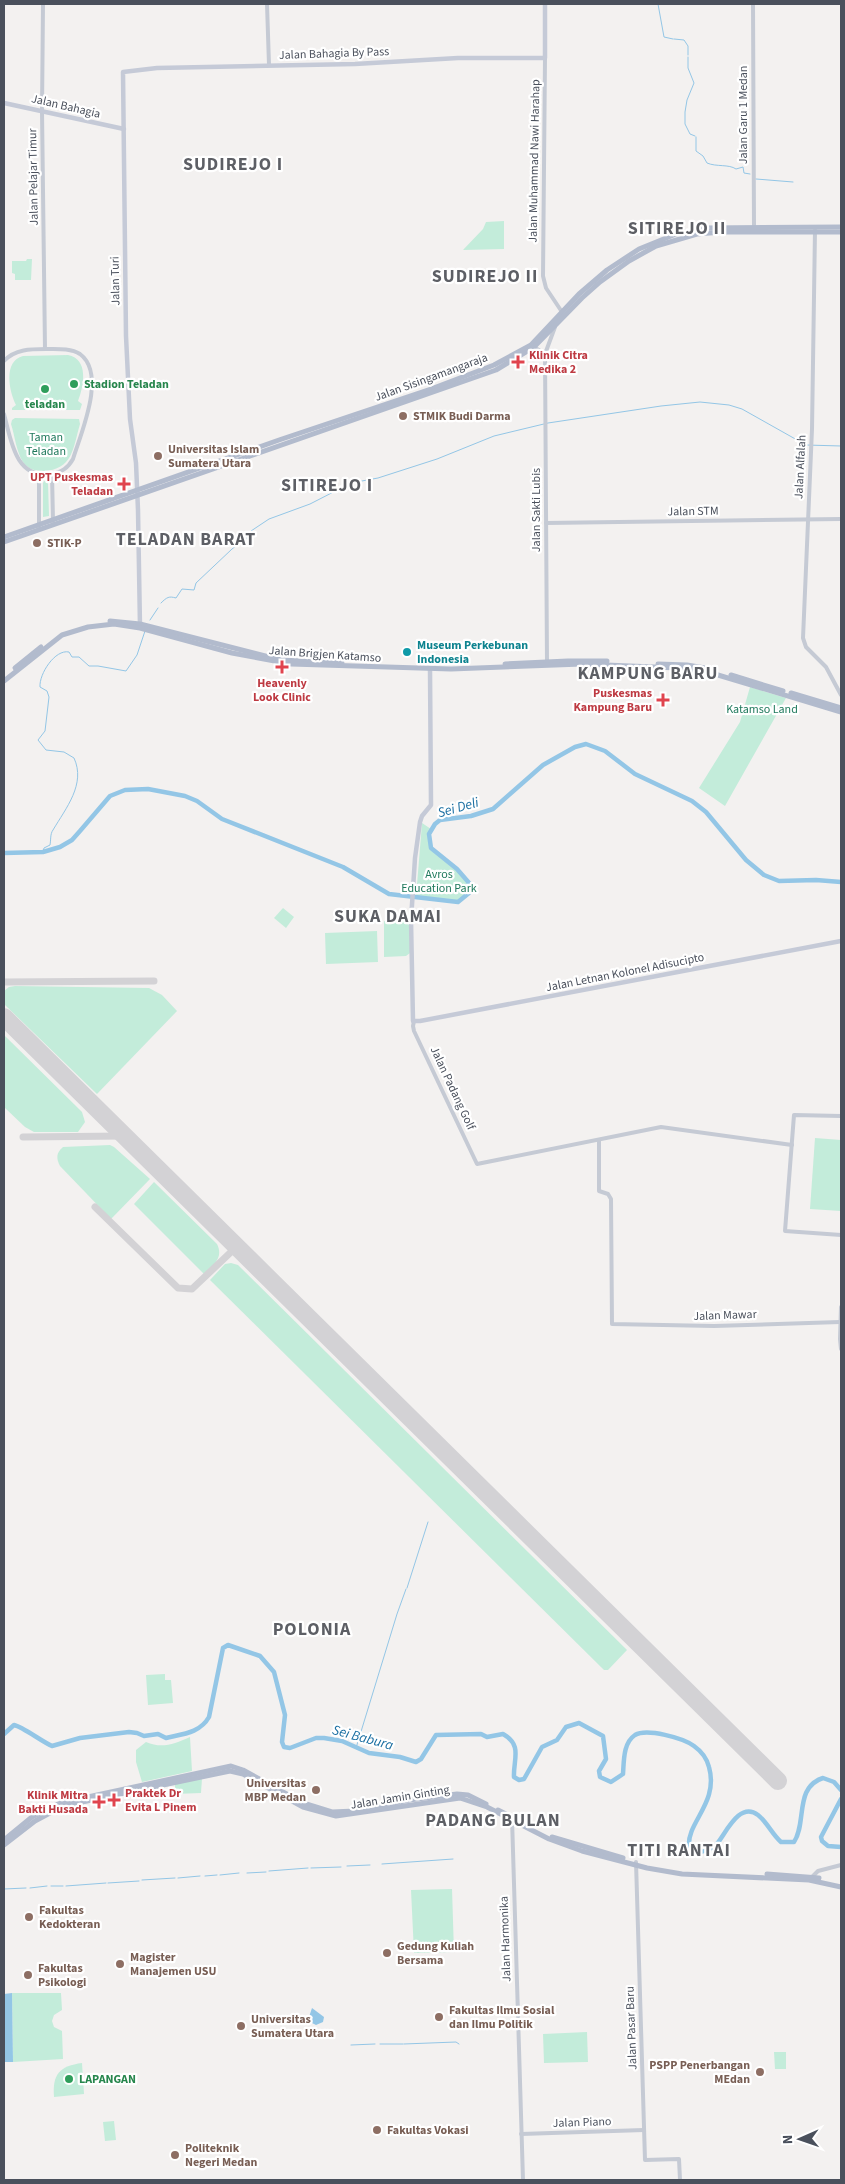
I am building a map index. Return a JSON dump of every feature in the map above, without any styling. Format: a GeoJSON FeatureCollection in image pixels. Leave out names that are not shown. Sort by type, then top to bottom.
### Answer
{"type":"FeatureCollection","features":[{"type":"Feature","properties":{"kind":"main road","name":"Jalan Muhammad Nawi Harahap"},"geometry":{"type":"LineString","coordinates":[[545,58],[546,4]]}},
{"type":"Feature","properties":{"kind":"main road","name":"Jalan Bahagia By Pass"},"geometry":{"type":"LineString","coordinates":[[124,71],[270,65],[354,64],[458,58],[545,58]]}},
{"type":"Feature","properties":{"kind":"main road","name":"Jalan Turi"},"geometry":{"type":"LineString","coordinates":[[124,71],[126,336],[130,419],[136,463],[145,627]]}},
{"type":"Feature","properties":{"kind":"main road","name":"Jalan Bahagia"},"geometry":{"type":"LineString","coordinates":[[4,103],[124,129]]}},
{"type":"Feature","properties":{"kind":"main road","name":"Jalan Sisingamangaraja"},"geometry":{"type":"LineString","coordinates":[[4,537],[53,523],[494,365],[531,345],[588,286],[612,266],[639,250],[705,228],[754,227],[815,229],[841,232]]}},
{"type":"Feature","properties":{"kind":"main road","name":"Jalan Sisingamangaraja"},"geometry":{"type":"LineString","coordinates":[[137,493],[475,379],[496,370],[534,348],[582,298],[610,274],[654,247],[676,237],[722,232],[841,227]]}},
{"type":"Feature","properties":{"kind":"main road","name":"Jalan Sisingamangaraja"},"geometry":{"type":"LineString","coordinates":[[4,542],[39,527]]}},
{"type":"Feature","properties":{"kind":"main road","name":"Jalan Brigjen Katamso"},"geometry":{"type":"LineString","coordinates":[[4,677],[54,636],[66,629],[110,621],[145,627],[232,653],[276,662],[430,669],[466,669],[588,660],[647,665],[695,666],[841,712]]}},
{"type":"Feature","properties":{"kind":"main road","name":"Jalan Brigjen Katamso"},"geometry":{"type":"LineString","coordinates":[[4,681],[53,641],[66,633],[110,624],[145,627]]}},
{"type":"Feature","properties":{"kind":"main road","name":"Jalan Brigjen Katamso"},"geometry":{"type":"LineString","coordinates":[[351,666],[547,663]]}},
{"type":"Feature","properties":{"kind":"main road","name":"Jalan Padang Golf"},"geometry":{"type":"LineString","coordinates":[[413,1021],[411,920],[420,822],[422,816],[431,805],[430,669]]}},
{"type":"Feature","properties":{"kind":"main road","name":"Jalan Brigjen Katamso"},"geometry":{"type":"LineString","coordinates":[[731,677],[841,708]]}},
{"type":"Feature","properties":{"kind":"main road","name":"Jalan Letnan Kolonel Adisucipto"},"geometry":{"type":"LineString","coordinates":[[413,1021],[841,941]]}},
{"type":"Feature","properties":{"kind":"main road","name":"Jalan Jamin Ginting"},"geometry":{"type":"LineString","coordinates":[[4,1845],[29,1824],[63,1806],[231,1766],[243,1770],[303,1803],[332,1812],[355,1811],[448,1795],[468,1795],[512,1819],[551,1836],[674,1873],[803,1880],[841,1885]]}},
{"type":"Feature","properties":{"kind":"main road","name":"Jalan Jamin Ginting"},"geometry":{"type":"LineString","coordinates":[[4,1840],[32,1817],[60,1803],[165,1782]]}},
{"type":"Feature","properties":{"kind":"main road","name":"Jalan Jamin Ginting"},"geometry":{"type":"LineString","coordinates":[[636,1863],[672,1870],[812,1877],[841,1885]]}},
{"type":"Feature","properties":{"kind":"street","name":"Jalan Pelajar Timur"},"geometry":{"type":"LineString","coordinates":[[43,4],[42,112],[45,349]]}},
{"type":"Feature","properties":{"kind":"street"},"geometry":{"type":"LineString","coordinates":[[267,4],[270,65]]}},
{"type":"Feature","properties":{"kind":"street","name":"Jalan Garu 1 Medan"},"geometry":{"type":"LineString","coordinates":[[753,4],[754,227]]}},
{"type":"Feature","properties":{"kind":"street","name":"Jalan Muhammad Nawi Harahap"},"geometry":{"type":"LineString","coordinates":[[545,58],[543,276],[547,291],[562,312]]}},
{"type":"Feature","properties":{"kind":"street","name":"Jalan Alfalah"},"geometry":{"type":"LineString","coordinates":[[815,229],[811,447],[804,641],[810,651],[831,674],[841,695]]}},
{"type":"Feature","properties":{"kind":"street","name":"Jalan Sakti Lubis"},"geometry":{"type":"LineString","coordinates":[[547,663],[545,354],[557,323]]}},
{"type":"Feature","properties":{"kind":"street"},"geometry":{"type":"LineString","coordinates":[[534,348],[545,354]]}},
{"type":"Feature","properties":{"kind":"street"},"geometry":{"type":"LineString","coordinates":[[4,361],[18,351],[70,350],[79,353],[90,367],[92,377],[91,397],[73,459],[64,470],[52,474],[39,474],[27,470],[20,463],[4,414]]}},
{"type":"Feature","properties":{"kind":"street"},"geometry":{"type":"LineString","coordinates":[[39,474],[39,527]]}},
{"type":"Feature","properties":{"kind":"street"},"geometry":{"type":"LineString","coordinates":[[52,474],[53,523]]}},
{"type":"Feature","properties":{"kind":"street","name":"Jalan STM"},"geometry":{"type":"LineString","coordinates":[[546,523],[841,519]]}},
{"type":"Feature","properties":{"kind":"street","name":"Jalan Padang Golf"},"geometry":{"type":"LineString","coordinates":[[413,1021],[412,1026],[477,1164],[599,1140]]}},
{"type":"Feature","properties":{"kind":"street"},"geometry":{"type":"LineString","coordinates":[[841,1116],[795,1114],[785,1231],[841,1235]]}},
{"type":"Feature","properties":{"kind":"street"},"geometry":{"type":"LineString","coordinates":[[599,1140],[648,1129],[671,1127],[792,1145]]}},
{"type":"Feature","properties":{"kind":"street","name":"Jalan Mawar"},"geometry":{"type":"LineString","coordinates":[[599,1140],[599,1191],[608,1194],[611,1199],[612,1324],[714,1326],[840,1322]]}},
{"type":"Feature","properties":{"kind":"street"},"geometry":{"type":"LineString","coordinates":[[841,1307],[841,1349]]}},
{"type":"Feature","properties":{"kind":"street","name":"Jalan Harmonika"},"geometry":{"type":"LineString","coordinates":[[512,1819],[523,2180]]}},
{"type":"Feature","properties":{"kind":"street","name":"Jalan Pasar Baru"},"geometry":{"type":"LineString","coordinates":[[636,1863],[645,2160],[679,2159],[680,2180]]}},
{"type":"Feature","properties":{"kind":"street"},"geometry":{"type":"LineString","coordinates":[[812,1877],[818,1871],[841,1865]]}},
{"type":"Feature","properties":{"kind":"street","name":"Jalan Piano"},"geometry":{"type":"LineString","coordinates":[[521,2134],[644,2130]]}},
{"type":"Feature","properties":{"kind":"green space"},"geometry":{"type":"Polygon","coordinates":[[[504,221],[504,249],[463,250],[483,229],[486,222],[504,221]]]}},
{"type":"Feature","properties":{"kind":"green space"},"geometry":{"type":"Polygon","coordinates":[[[27,259],[32,259],[31,280],[15,280],[15,274],[12,273],[12,261],[26,261],[27,259]]]}},
{"type":"Feature","properties":{"kind":"green space","name":"Stadion Teladan"},"geometry":{"type":"Polygon","coordinates":[[[68,355],[75,358],[82,367],[83,381],[78,401],[82,404],[80,410],[12,410],[16,405],[11,392],[9,377],[12,364],[17,359],[23,356],[68,355]]]}},
{"type":"Feature","properties":{"kind":"green space","name":"Taman Teladan"},"geometry":{"type":"Polygon","coordinates":[[[15,418],[79,419],[80,424],[73,449],[66,462],[53,470],[43,471],[29,468],[23,462],[19,453],[11,424],[15,418]]]}},
{"type":"Feature","properties":{"kind":"green space"},"geometry":{"type":"Polygon","coordinates":[[[44,481],[48,482],[49,516],[43,517],[43,483],[44,481]]]}},
{"type":"Feature","properties":{"kind":"green space","name":"Katamso Land"},"geometry":{"type":"Polygon","coordinates":[[[750,687],[786,698],[725,806],[699,788],[740,722],[750,687]]]}},
{"type":"Feature","properties":{"kind":"green space","name":"Avros Education Park"},"geometry":{"type":"Polygon","coordinates":[[[422,823],[431,829],[429,838],[435,853],[465,877],[470,884],[469,893],[458,902],[416,897],[422,823]]]}},
{"type":"Feature","properties":{"kind":"green space"},"geometry":{"type":"Polygon","coordinates":[[[283,908],[294,917],[286,928],[274,918],[283,908]]]}},
{"type":"Feature","properties":{"kind":"green space"},"geometry":{"type":"Polygon","coordinates":[[[384,921],[405,921],[410,926],[410,953],[406,956],[384,957],[384,921]]]}},
{"type":"Feature","properties":{"kind":"green space"},"geometry":{"type":"Polygon","coordinates":[[[377,931],[378,962],[326,964],[325,933],[377,931]]]}},
{"type":"Feature","properties":{"kind":"green space"},"geometry":{"type":"Polygon","coordinates":[[[9,987],[149,988],[162,995],[177,1011],[97,1094],[5,1005],[4,991],[9,987]]]}},
{"type":"Feature","properties":{"kind":"green space"},"geometry":{"type":"Polygon","coordinates":[[[4,1035],[82,1112],[85,1122],[78,1132],[34,1132],[25,1127],[4,1107],[4,1035]]]}},
{"type":"Feature","properties":{"kind":"green space"},"geometry":{"type":"Polygon","coordinates":[[[815,1138],[841,1140],[841,1211],[810,1209],[815,1138]]]}},
{"type":"Feature","properties":{"kind":"green space"},"geometry":{"type":"Polygon","coordinates":[[[110,1145],[150,1179],[111,1219],[60,1166],[57,1158],[59,1151],[63,1147],[110,1145]]]}},
{"type":"Feature","properties":{"kind":"green space"},"geometry":{"type":"Polygon","coordinates":[[[154,1182],[217,1244],[219,1253],[217,1261],[204,1274],[134,1204],[154,1182]]]}},
{"type":"Feature","properties":{"kind":"green space"},"geometry":{"type":"Polygon","coordinates":[[[225,1264],[238,1265],[627,1650],[608,1670],[604,1670],[210,1280],[225,1264]]]}},
{"type":"Feature","properties":{"kind":"green space"},"geometry":{"type":"Polygon","coordinates":[[[165,1674],[165,1680],[171,1680],[173,1703],[148,1705],[146,1675],[165,1674]]]}},
{"type":"Feature","properties":{"kind":"green space"},"geometry":{"type":"Polygon","coordinates":[[[190,1737],[192,1771],[142,1782],[136,1762],[136,1750],[146,1742],[168,1745],[190,1737]]]}},
{"type":"Feature","properties":{"kind":"green space"},"geometry":{"type":"Polygon","coordinates":[[[202,1778],[201,1793],[175,1794],[175,1784],[202,1778]]]}},
{"type":"Feature","properties":{"kind":"green space"},"geometry":{"type":"Polygon","coordinates":[[[452,1889],[454,1952],[414,1953],[411,1890],[452,1889]]]}},
{"type":"Feature","properties":{"kind":"green space"},"geometry":{"type":"Polygon","coordinates":[[[12,1993],[61,1993],[62,2010],[54,2015],[52,2021],[54,2027],[62,2031],[63,2059],[13,2062],[12,1993]]]}},
{"type":"Feature","properties":{"kind":"green space"},"geometry":{"type":"Polygon","coordinates":[[[587,2032],[588,2062],[544,2063],[543,2034],[587,2032]]]}},
{"type":"Feature","properties":{"kind":"green space"},"geometry":{"type":"Polygon","coordinates":[[[774,2052],[786,2052],[786,2069],[775,2069],[774,2052]]]}},
{"type":"Feature","properties":{"kind":"green space","name":"LAPANGAN"},"geometry":{"type":"Polygon","coordinates":[[[82,2063],[84,2094],[54,2097],[54,2082],[59,2072],[68,2066],[82,2063]]]}},
{"type":"Feature","properties":{"kind":"green space"},"geometry":{"type":"Polygon","coordinates":[[[114,2121],[116,2140],[105,2141],[103,2122],[114,2121]]]}},
{"type":"Feature","properties":{"kind":"water"},"geometry":{"type":"Polygon","coordinates":[[[12,1993],[13,2062],[4,2062],[4,1994],[12,1993]]]}},
{"type":"Feature","properties":{"kind":"water"},"geometry":{"type":"Polygon","coordinates":[[[312,2008],[324,2017],[323,2022],[316,2025],[310,2022],[309,2017],[312,2008]]]}},
{"type":"Feature","properties":{"kind":"waterway"},"geometry":{"type":"LineString","coordinates":[[658,4],[664,37],[673,39]]}},
{"type":"Feature","properties":{"kind":"waterway"},"geometry":{"type":"LineString","coordinates":[[674,39],[684,40],[688,46],[688,55]]}},
{"type":"Feature","properties":{"kind":"waterway"},"geometry":{"type":"LineString","coordinates":[[688,57],[688,68],[694,83],[687,100],[685,124],[690,134],[695,136]]}},
{"type":"Feature","properties":{"kind":"waterway"},"geometry":{"type":"LineString","coordinates":[[696,137],[696,151],[703,156],[707,163],[736,169],[743,167],[744,173],[750,174]]}},
{"type":"Feature","properties":{"kind":"waterway"},"geometry":{"type":"LineString","coordinates":[[756,179],[793,182]]}},
{"type":"Feature","properties":{"kind":"waterway"},"geometry":{"type":"LineString","coordinates":[[161,603],[165,599],[176,598],[182,589],[194,590],[196,583],[232,549],[249,536],[251,531],[269,519],[310,504],[351,483],[378,478],[437,459],[494,436],[548,423],[700,402],[729,405],[742,409],[806,445],[841,446]]}},
{"type":"Feature","properties":{"kind":"waterway"},"geometry":{"type":"LineString","coordinates":[[150,620],[158,608]]}},
{"type":"Feature","properties":{"kind":"waterway"},"geometry":{"type":"LineString","coordinates":[[43,852],[44,848],[50,845],[52,832],[73,796],[78,777],[74,758],[64,752],[46,750],[38,740],[45,731],[49,697],[47,691],[40,687],[45,669],[58,654],[69,652],[72,657],[79,657],[89,666],[126,671],[137,655],[145,631]]}},
{"type":"Feature","properties":{"kind":"waterway","name":"Sei Deli"},"geometry":{"type":"LineString","coordinates":[[4,853],[43,852],[60,847],[72,840],[110,796],[125,790],[148,789],[185,796],[197,801],[222,819],[343,867],[389,894],[458,902],[469,893],[470,884],[457,869],[431,848],[429,834],[435,824],[440,820],[471,816],[493,809],[543,765],[575,747],[586,744],[605,751],[635,774],[692,801],[706,812],[746,860],[764,875],[779,881],[816,880],[841,882]]}},
{"type":"Feature","properties":{"kind":"waterway"},"geometry":{"type":"LineString","coordinates":[[407,1588],[428,1522]]}},
{"type":"Feature","properties":{"kind":"waterway"},"geometry":{"type":"LineString","coordinates":[[356,1748],[406,1589]]}},
{"type":"Feature","properties":{"kind":"waterway","name":"Sei Babura"},"geometry":{"type":"LineString","coordinates":[[4,1734],[14,1725],[52,1746],[80,1738],[129,1732],[144,1736],[158,1734],[166,1738],[196,1730],[209,1717],[223,1648],[228,1645],[260,1656],[274,1672],[285,1715],[282,1742],[284,1747],[290,1748],[316,1738],[324,1738],[342,1741],[369,1753],[400,1757],[416,1762],[421,1759],[436,1735],[481,1734],[487,1737],[503,1734],[509,1738],[515,1748],[514,1777],[519,1780],[524,1779],[542,1747],[557,1740],[566,1727],[579,1723],[603,1736],[606,1759],[599,1771],[600,1777],[611,1782],[623,1774],[626,1747],[635,1735],[656,1733],[689,1743],[699,1750],[705,1758],[711,1780],[707,1801],[690,1837],[689,1846],[696,1853],[706,1851],[715,1846],[732,1822],[744,1812],[758,1815],[781,1842],[794,1842],[798,1834],[802,1806],[808,1789],[823,1778],[834,1782],[841,1790]]}},
{"type":"Feature","properties":{"kind":"waterway","name":"Sei Babura"},"geometry":{"type":"LineString","coordinates":[[841,1799],[821,1837],[822,1841],[828,1846],[841,1847]]}},
{"type":"Feature","properties":{"kind":"waterway"},"geometry":{"type":"LineString","coordinates":[[382,1864],[453,1859]]}},
{"type":"Feature","properties":{"kind":"waterway"},"geometry":{"type":"LineString","coordinates":[[347,1866],[370,1865]]}},
{"type":"Feature","properties":{"kind":"waterway"},"geometry":{"type":"LineString","coordinates":[[311,1868],[341,1867]]}},
{"type":"Feature","properties":{"kind":"waterway"},"geometry":{"type":"LineString","coordinates":[[269,1871],[308,1868]]}},
{"type":"Feature","properties":{"kind":"waterway"},"geometry":{"type":"LineString","coordinates":[[247,1873],[266,1872]]}},
{"type":"Feature","properties":{"kind":"waterway"},"geometry":{"type":"LineString","coordinates":[[220,1875],[239,1873]]}},
{"type":"Feature","properties":{"kind":"waterway"},"geometry":{"type":"LineString","coordinates":[[205,1876],[217,1875]]}},
{"type":"Feature","properties":{"kind":"waterway"},"geometry":{"type":"LineString","coordinates":[[178,1878],[200,1876]]}},
{"type":"Feature","properties":{"kind":"waterway"},"geometry":{"type":"LineString","coordinates":[[142,1880],[175,1878]]}},
{"type":"Feature","properties":{"kind":"waterway"},"geometry":{"type":"LineString","coordinates":[[108,1883],[139,1881]]}},
{"type":"Feature","properties":{"kind":"waterway"},"geometry":{"type":"LineString","coordinates":[[66,1886],[106,1883]]}},
{"type":"Feature","properties":{"kind":"waterway"},"geometry":{"type":"LineString","coordinates":[[30,1888],[47,1886]]}},
{"type":"Feature","properties":{"kind":"waterway"},"geometry":{"type":"LineString","coordinates":[[51,1886],[63,1886]]}},
{"type":"Feature","properties":{"kind":"waterway"},"geometry":{"type":"LineString","coordinates":[[4,1889],[26,1888]]}},
{"type":"Feature","properties":{"kind":"waterway"},"geometry":{"type":"LineString","coordinates":[[404,2044],[456,2042],[459,2044]]}},
{"type":"Feature","properties":{"kind":"waterway"},"geometry":{"type":"LineString","coordinates":[[351,2045],[375,2044]]}},
{"type":"Feature","properties":{"kind":"waterway"},"geometry":{"type":"LineString","coordinates":[[380,2044],[403,2044]]}},
{"type":"Feature","properties":{"kind":"taxiway"},"geometry":{"type":"LineString","coordinates":[[4,982],[154,981]]}},
{"type":"Feature","properties":{"kind":"taxiway"},"geometry":{"type":"LineString","coordinates":[[23,1137],[124,1136]]}},
{"type":"Feature","properties":{"kind":"taxiway"},"geometry":{"type":"LineString","coordinates":[[95,1207],[178,1288],[192,1289],[231,1252]]}},
{"type":"Feature","properties":{"kind":"runway"},"geometry":{"type":"LineString","coordinates":[[4,1017],[778,1781]]}},
{"type":"Feature","properties":{"kind":"place","name":"Klinik Citra Medika 2"},"geometry":{"type":"Point","coordinates":[518,362]}},
{"type":"Feature","properties":{"kind":"place","name":"Stadion Teladan"},"geometry":{"type":"Point","coordinates":[74,384]}},
{"type":"Feature","properties":{"kind":"place","name":"teladan"},"geometry":{"type":"Point","coordinates":[45,389]}},
{"type":"Feature","properties":{"kind":"place","name":"STMIK Budi Darma"},"geometry":{"type":"Point","coordinates":[403,416]}},
{"type":"Feature","properties":{"kind":"place","name":"Universitas Islam Sumatera Utara"},"geometry":{"type":"Point","coordinates":[158,456]}},
{"type":"Feature","properties":{"kind":"place","name":"UPT Puskesmas Teladan"},"geometry":{"type":"Point","coordinates":[124,484]}},
{"type":"Feature","properties":{"kind":"place","name":"STIK-P"},"geometry":{"type":"Point","coordinates":[37,543]}},
{"type":"Feature","properties":{"kind":"place","name":"Museum Perkebunan Indonesia"},"geometry":{"type":"Point","coordinates":[407,652]}},
{"type":"Feature","properties":{"kind":"place","name":"Heavenly Look Clinic"},"geometry":{"type":"Point","coordinates":[282,667]}},
{"type":"Feature","properties":{"kind":"place","name":"Puskesmas Kampung Baru"},"geometry":{"type":"Point","coordinates":[663,700]}},
{"type":"Feature","properties":{"kind":"place","name":"Universitas MBP Medan"},"geometry":{"type":"Point","coordinates":[316,1790]}},
{"type":"Feature","properties":{"kind":"place","name":"Praktek Dr Evita L Pinem"},"geometry":{"type":"Point","coordinates":[114,1800]}},
{"type":"Feature","properties":{"kind":"place","name":"Klinik Mitra Bakti Husada"},"geometry":{"type":"Point","coordinates":[99,1802]}},
{"type":"Feature","properties":{"kind":"place","name":"Fakultas Kedokteran"},"geometry":{"type":"Point","coordinates":[29,1917]}},
{"type":"Feature","properties":{"kind":"place","name":"Gedung Kuliah Bersama"},"geometry":{"type":"Point","coordinates":[387,1953]}},
{"type":"Feature","properties":{"kind":"place","name":"Magister Manajemen USU"},"geometry":{"type":"Point","coordinates":[120,1964]}},
{"type":"Feature","properties":{"kind":"place","name":"Fakultas Psikologi"},"geometry":{"type":"Point","coordinates":[28,1975]}},
{"type":"Feature","properties":{"kind":"place","name":"Fakultas Ilmu Sosial dan Ilmu Politik"},"geometry":{"type":"Point","coordinates":[439,2017]}},
{"type":"Feature","properties":{"kind":"place","name":"Universitas Sumatera Utara"},"geometry":{"type":"Point","coordinates":[241,2026]}},
{"type":"Feature","properties":{"kind":"place","name":"PSPP Penerbangan MEdan"},"geometry":{"type":"Point","coordinates":[760,2072]}},
{"type":"Feature","properties":{"kind":"place","name":"LAPANGAN"},"geometry":{"type":"Point","coordinates":[69,2079]}},
{"type":"Feature","properties":{"kind":"place","name":"Fakultas Vokasi"},"geometry":{"type":"Point","coordinates":[377,2130]}},
{"type":"Feature","properties":{"kind":"place","name":"Politeknik Negeri Medan"},"geometry":{"type":"Point","coordinates":[175,2155]}},
{"type":"Feature","properties":{"kind":"district","name":"SUDIREJO I"},"geometry":{"type":"Point","coordinates":[233,164]}},
{"type":"Feature","properties":{"kind":"district","name":"SITIREJO II"},"geometry":{"type":"Point","coordinates":[677,228]}},
{"type":"Feature","properties":{"kind":"district","name":"SUDIREJO II"},"geometry":{"type":"Point","coordinates":[485,276]}},
{"type":"Feature","properties":{"kind":"district","name":"SITIREJO I"},"geometry":{"type":"Point","coordinates":[327,485]}},
{"type":"Feature","properties":{"kind":"district","name":"TELADAN BARAT"},"geometry":{"type":"Point","coordinates":[186,539]}},
{"type":"Feature","properties":{"kind":"district","name":"KAMPUNG BARU"},"geometry":{"type":"Point","coordinates":[648,673]}},
{"type":"Feature","properties":{"kind":"district","name":"SUKA DAMAI"},"geometry":{"type":"Point","coordinates":[388,916]}},
{"type":"Feature","properties":{"kind":"district","name":"POLONIA"},"geometry":{"type":"Point","coordinates":[312,1629]}},
{"type":"Feature","properties":{"kind":"district","name":"PADANG BULAN"},"geometry":{"type":"Point","coordinates":[493,1820]}},
{"type":"Feature","properties":{"kind":"district","name":"TITI RANTAI"},"geometry":{"type":"Point","coordinates":[679,1850]}}]}
